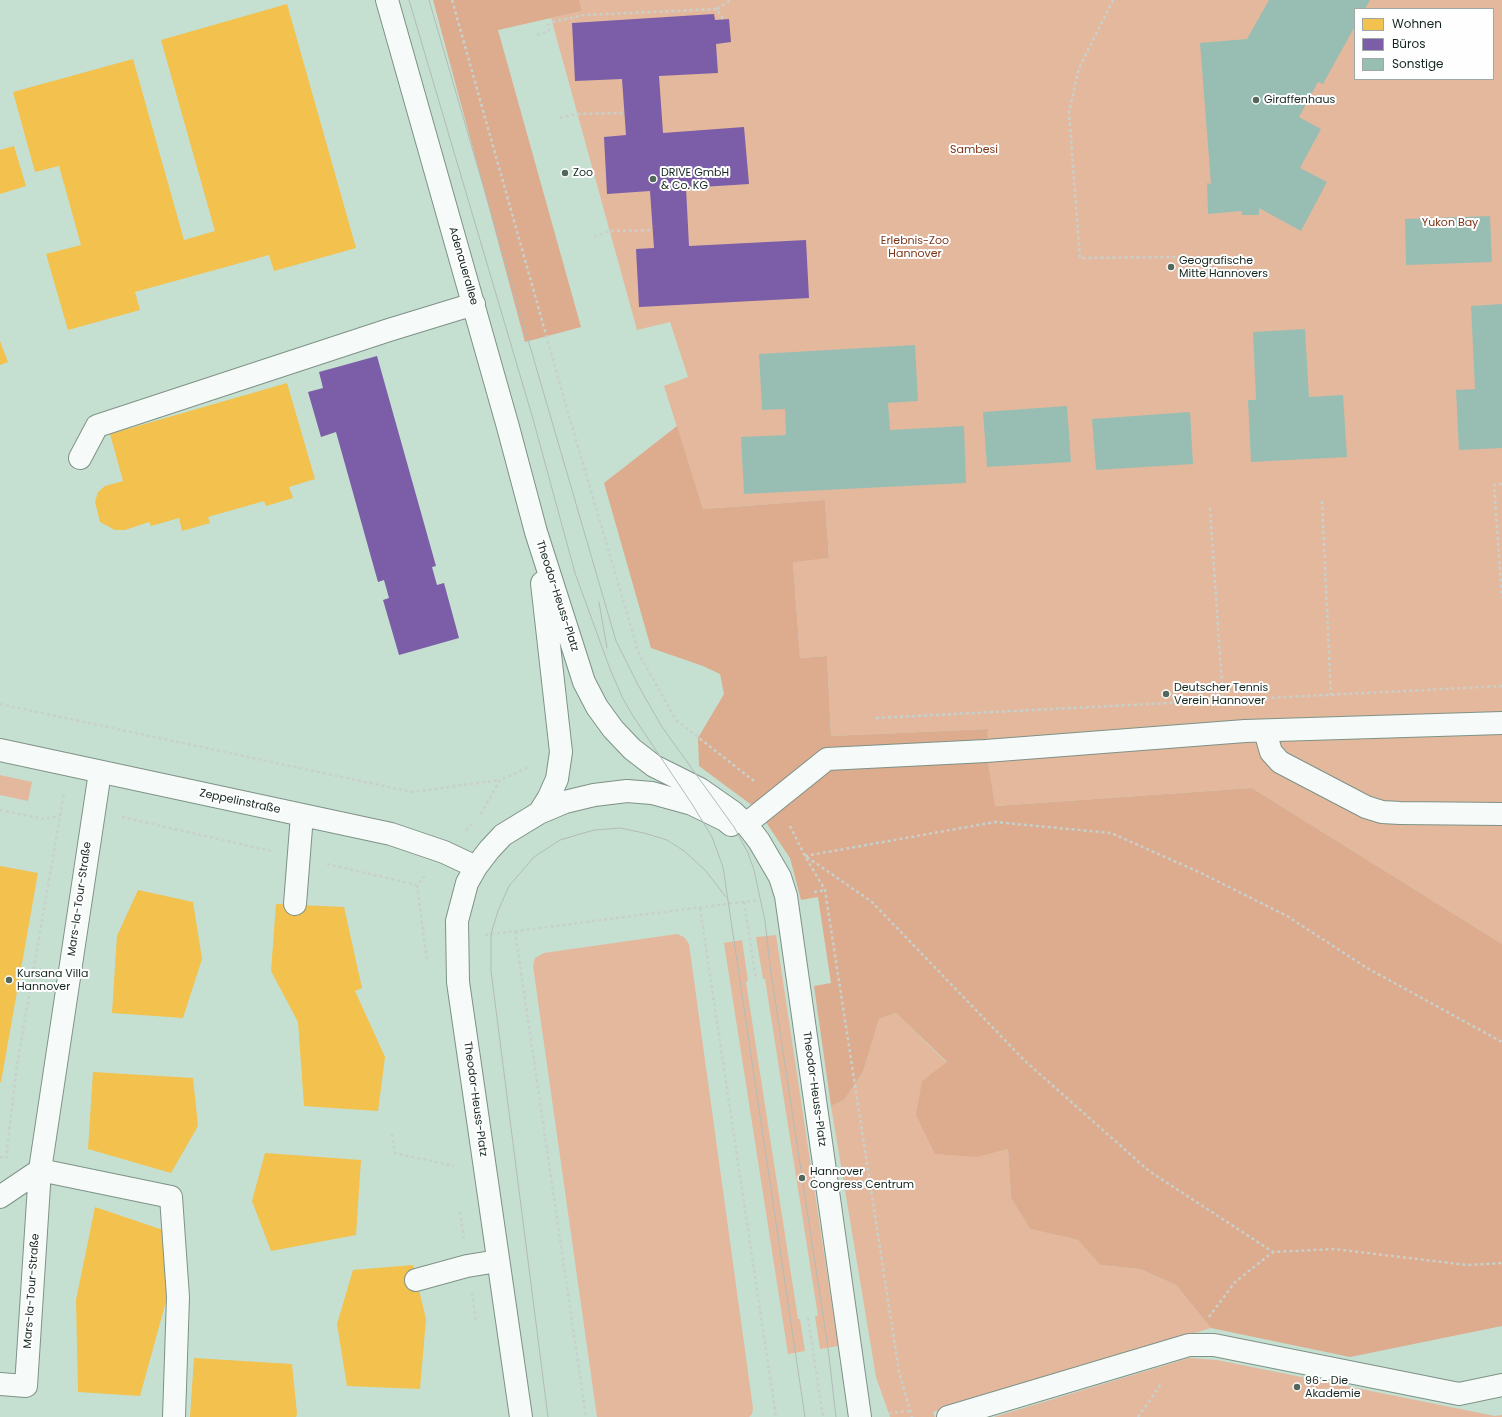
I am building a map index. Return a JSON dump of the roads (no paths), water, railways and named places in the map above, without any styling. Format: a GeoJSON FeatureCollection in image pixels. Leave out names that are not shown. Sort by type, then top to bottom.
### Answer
{"type":"FeatureCollection","features":[{"type":"Feature","properties":{"kind":"street","name":"Adenauerallee"},"geometry":{"type":"LineString","coordinates":[[387,0],[474,304],[536,532]]}},
{"type":"Feature","properties":{"kind":"street"},"geometry":{"type":"LineString","coordinates":[[80,458],[97,426],[382,332],[474,304]]}},
{"type":"Feature","properties":{"kind":"street","name":"Theodor-Heuss-Platz"},"geometry":{"type":"LineString","coordinates":[[536,532],[561,752],[557,779],[549,797],[538,813]]}},
{"type":"Feature","properties":{"kind":"street","name":"Theodor-Heuss-Platz"},"geometry":{"type":"LineString","coordinates":[[536,532],[584,682],[597,707],[613,730],[632,750],[654,766],[713,797],[746,824],[780,877],[786,896],[860,1417]]}},
{"type":"Feature","properties":{"kind":"street"},"geometry":{"type":"LineString","coordinates":[[746,824],[776,798],[827,759],[986,751],[1264,731],[1502,723]]}},
{"type":"Feature","properties":{"kind":"street"},"geometry":{"type":"LineString","coordinates":[[1264,731],[1271,752],[1280,762],[1366,807],[1382,812],[1400,813],[1502,814]]}},
{"type":"Feature","properties":{"kind":"street","name":"Zeppelinstraße"},"geometry":{"type":"LineString","coordinates":[[0,750],[391,834],[444,852],[476,866]]}},
{"type":"Feature","properties":{"kind":"street","name":"Mars-la-Tour-Straße"},"geometry":{"type":"LineString","coordinates":[[0,1384],[26,1386],[40,1170],[100,772]]}},
{"type":"Feature","properties":{"kind":"street","name":"Theodor-Heuss-Platz"},"geometry":{"type":"LineString","coordinates":[[520,1417],[458,982],[457,921],[467,884],[476,866],[488,850],[503,836],[538,813],[565,802],[594,795],[627,791],[652,793],[692,804],[725,820],[759,847],[770,860]]}},
{"type":"Feature","properties":{"kind":"street"},"geometry":{"type":"LineString","coordinates":[[295,904],[302,815]]}},
{"type":"Feature","properties":{"kind":"street"},"geometry":{"type":"LineString","coordinates":[[0,1197],[40,1170],[171,1197],[178,1297],[174,1417]]}},
{"type":"Feature","properties":{"kind":"street"},"geometry":{"type":"LineString","coordinates":[[416,1280],[468,1266],[498,1261]]}},
{"type":"Feature","properties":{"kind":"street"},"geometry":{"type":"LineString","coordinates":[[948,1417],[1189,1345],[1214,1346],[1459,1394],[1502,1385]]}},
{"type":"Feature","properties":{"kind":"tram line"},"geometry":{"type":"LineString","coordinates":[[409,0],[533,419],[575,573],[610,669],[623,699],[712,837],[723,867],[805,1417]]}},
{"type":"Feature","properties":{"kind":"tram line"},"geometry":{"type":"LineString","coordinates":[[429,0],[616,641],[638,685],[662,727],[734,827],[748,853],[754,870],[765,921],[770,966],[828,1348],[836,1417]]}},
{"type":"Feature","properties":{"kind":"tram line"},"geometry":{"type":"LineString","coordinates":[[599,602],[607,648]]}},
{"type":"Feature","properties":{"kind":"tram line"},"geometry":{"type":"LineString","coordinates":[[548,1417],[491,971],[491,934],[498,911],[509,886],[534,857],[560,840],[594,830],[620,828],[667,840],[684,851],[705,870],[726,897]]}},
{"type":"Feature","properties":{"kind":"place","name":"Giraffenhaus"},"geometry":{"type":"Point","coordinates":[1256,100]}},
{"type":"Feature","properties":{"kind":"place","name":"Zoo"},"geometry":{"type":"Point","coordinates":[565,173]}},
{"type":"Feature","properties":{"kind":"place","name":"DRIVE GmbH & Co. KG"},"geometry":{"type":"Point","coordinates":[653,179]}},
{"type":"Feature","properties":{"kind":"place","name":"Geografische Mitte Hannovers"},"geometry":{"type":"Point","coordinates":[1171,267]}},
{"type":"Feature","properties":{"kind":"place","name":"Deutscher Tennis Verein Hannover"},"geometry":{"type":"Point","coordinates":[1166,694]}},
{"type":"Feature","properties":{"kind":"place","name":"Kursana Villa Hannover"},"geometry":{"type":"Point","coordinates":[9,980]}},
{"type":"Feature","properties":{"kind":"place","name":"Hannover Congress Centrum"},"geometry":{"type":"Point","coordinates":[802,1178]}},
{"type":"Feature","properties":{"kind":"place","name":"96 - Die Akademie"},"geometry":{"type":"Point","coordinates":[1297,1387]}},
{"type":"Feature","properties":{"kind":"park label","name":"Sambesi"},"geometry":{"type":"Point","coordinates":[974,150]}},
{"type":"Feature","properties":{"kind":"park label","name":"Yukon Bay"},"geometry":{"type":"Point","coordinates":[1450,223]}},
{"type":"Feature","properties":{"kind":"park label","name":"Erlebnis-Zoo Hannover"},"geometry":{"type":"Point","coordinates":[915,247]}}]}
